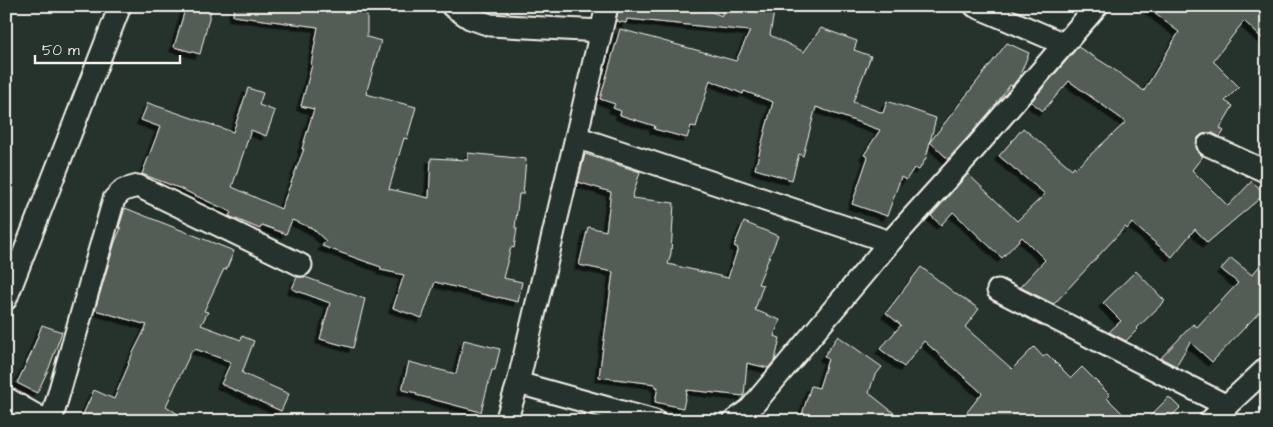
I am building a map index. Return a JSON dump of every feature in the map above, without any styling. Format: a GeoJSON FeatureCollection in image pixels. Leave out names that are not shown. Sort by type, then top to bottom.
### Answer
{"type":"FeatureCollection","features":[{"type":"Feature","properties":{"kind":"street"},"geometry":{"type":"LineString","coordinates":[[6,299],[120,6]]}},
{"type":"Feature","properties":{"kind":"street"},"geometry":{"type":"LineString","coordinates":[[452,6],[470,18],[490,25],[601,31]]}},
{"type":"Feature","properties":{"kind":"street"},"geometry":{"type":"LineString","coordinates":[[506,421],[518,383],[607,6]]}},
{"type":"Feature","properties":{"kind":"street"},"geometry":{"type":"LineString","coordinates":[[975,6],[1064,44]]}},
{"type":"Feature","properties":{"kind":"street"},"geometry":{"type":"LineString","coordinates":[[734,421],[750,409],[890,242],[975,148],[1097,6]]}},
{"type":"Feature","properties":{"kind":"street"},"geometry":{"type":"LineString","coordinates":[[576,138],[890,242]]}},
{"type":"Feature","properties":{"kind":"street"},"geometry":{"type":"LineString","coordinates":[[1208,145],[1267,172]]}},
{"type":"Feature","properties":{"kind":"street"},"geometry":{"type":"LineString","coordinates":[[51,421],[114,199],[123,190],[138,186],[300,265]]}},
{"type":"Feature","properties":{"kind":"street"},"geometry":{"type":"LineString","coordinates":[[998,290],[1227,406]]}},
{"type":"Feature","properties":{"kind":"street"},"geometry":{"type":"LineString","coordinates":[[1210,421],[1267,368]]}},
{"type":"Feature","properties":{"kind":"street"},"geometry":{"type":"LineString","coordinates":[[518,383],[655,421]]}},
{"type":"Feature","properties":{"kind":"street"},"geometry":{"type":"LineString","coordinates":[[6,398],[46,421]]}},
{"type":"Feature","properties":{"kind":"building"},"geometry":{"type":"Polygon","coordinates":[[[186,6],[212,6],[200,54],[174,47],[186,6]]]}},
{"type":"Feature","properties":{"kind":"building"},"geometry":{"type":"Polygon","coordinates":[[[234,6],[367,6],[367,37],[381,41],[366,94],[416,107],[407,139],[404,138],[389,189],[429,198],[431,158],[468,160],[468,153],[526,159],[523,194],[519,194],[514,248],[511,247],[503,278],[522,282],[518,302],[435,282],[422,318],[393,308],[404,275],[381,270],[381,267],[322,246],[326,241],[312,228],[292,220],[286,234],[262,225],[260,229],[229,216],[231,212],[179,188],[142,174],[160,127],[141,120],[148,103],[233,132],[248,88],[263,93],[259,105],[275,111],[266,136],[251,130],[232,187],[281,209],[304,149],[302,149],[314,109],[301,106],[312,65],[318,27],[233,16],[234,6]]]}},
{"type":"Feature","properties":{"kind":"building"},"geometry":{"type":"Polygon","coordinates":[[[619,6],[697,6],[722,16],[723,6],[775,6],[770,35],[804,52],[821,28],[857,41],[854,50],[871,56],[853,102],[883,113],[887,101],[936,118],[926,158],[919,170],[914,168],[906,180],[901,177],[887,216],[852,204],[868,157],[864,155],[880,130],[816,107],[803,156],[799,154],[792,180],[755,169],[773,102],[744,91],[743,94],[710,80],[696,127],[691,126],[687,138],[654,129],[655,126],[620,115],[621,111],[613,108],[615,104],[600,99],[620,29],[736,61],[750,31],[627,19],[626,23],[616,21],[619,6]]]}},
{"type":"Feature","properties":{"kind":"building"},"geometry":{"type":"Polygon","coordinates":[[[1145,6],[1267,6],[1267,43],[1244,21],[1213,61],[1239,87],[1225,101],[1233,106],[1220,128],[1224,131],[1220,137],[1213,133],[1206,133],[1197,139],[1196,147],[1198,153],[1203,156],[1192,170],[1228,206],[1252,181],[1265,194],[1207,243],[1195,229],[1172,257],[1132,223],[1127,229],[1125,227],[1054,304],[1020,287],[1045,260],[1022,237],[1002,258],[953,212],[941,225],[931,216],[968,174],[1017,221],[1045,194],[999,156],[1023,128],[1072,169],[1074,166],[1076,168],[1126,122],[1069,81],[1043,111],[1031,102],[1078,47],[1144,91],[1179,32],[1145,6]]]}},
{"type":"Feature","properties":{"kind":"building"},"geometry":{"type":"Polygon","coordinates":[[[1007,43],[1029,53],[1019,77],[1012,86],[1010,85],[991,111],[948,159],[930,142],[1007,43]]]}},
{"type":"Feature","properties":{"kind":"building"},"geometry":{"type":"Polygon","coordinates":[[[585,154],[640,172],[632,198],[674,203],[671,253],[668,264],[728,278],[738,248],[734,246],[744,222],[778,236],[758,284],[763,285],[755,310],[780,320],[774,336],[780,338],[775,360],[768,368],[747,363],[744,396],[687,390],[683,408],[655,402],[658,387],[655,387],[655,384],[599,377],[613,272],[579,265],[588,227],[606,231],[611,192],[578,182],[585,154]]]}},
{"type":"Feature","properties":{"kind":"building"},"geometry":{"type":"Polygon","coordinates":[[[125,208],[234,251],[204,311],[208,312],[201,325],[241,340],[242,336],[254,341],[242,373],[289,394],[281,411],[221,384],[231,362],[195,349],[194,351],[192,350],[166,406],[188,421],[80,421],[94,390],[114,399],[128,363],[147,325],[95,310],[121,228],[119,227],[125,208]]]}},
{"type":"Feature","properties":{"kind":"building"},"geometry":{"type":"Polygon","coordinates":[[[1267,257],[1267,304],[1212,362],[1190,342],[1176,366],[1161,358],[1193,324],[1197,327],[1238,283],[1221,269],[1231,258],[1252,275],[1267,257]]]}},
{"type":"Feature","properties":{"kind":"building"},"geometry":{"type":"Polygon","coordinates":[[[921,267],[979,309],[965,327],[1012,369],[1034,347],[1043,357],[1047,354],[1071,378],[1082,367],[1110,395],[1107,398],[1130,421],[960,421],[982,393],[924,341],[904,367],[880,349],[901,325],[886,313],[921,267]]]}},
{"type":"Feature","properties":{"kind":"building"},"geometry":{"type":"Polygon","coordinates":[[[1136,271],[1165,301],[1126,341],[1109,332],[1121,321],[1103,303],[1136,271]]]}},
{"type":"Feature","properties":{"kind":"building"},"geometry":{"type":"Polygon","coordinates":[[[297,277],[305,277],[365,299],[353,348],[320,339],[330,303],[292,289],[297,277]]]}},
{"type":"Feature","properties":{"kind":"building"},"geometry":{"type":"Polygon","coordinates":[[[42,325],[62,332],[49,368],[37,393],[17,383],[42,325]]]}},
{"type":"Feature","properties":{"kind":"building"},"geometry":{"type":"Polygon","coordinates":[[[838,336],[882,367],[874,377],[869,393],[904,421],[800,421],[811,386],[819,388],[828,359],[824,356],[838,336]]]}},
{"type":"Feature","properties":{"kind":"building"},"geometry":{"type":"Polygon","coordinates":[[[464,340],[500,349],[495,370],[492,370],[481,412],[402,390],[409,362],[456,374],[464,340]]]}},
{"type":"Feature","properties":{"kind":"building"},"geometry":{"type":"Polygon","coordinates":[[[1169,397],[1180,408],[1166,421],[1145,421],[1169,397]]]}}]}
